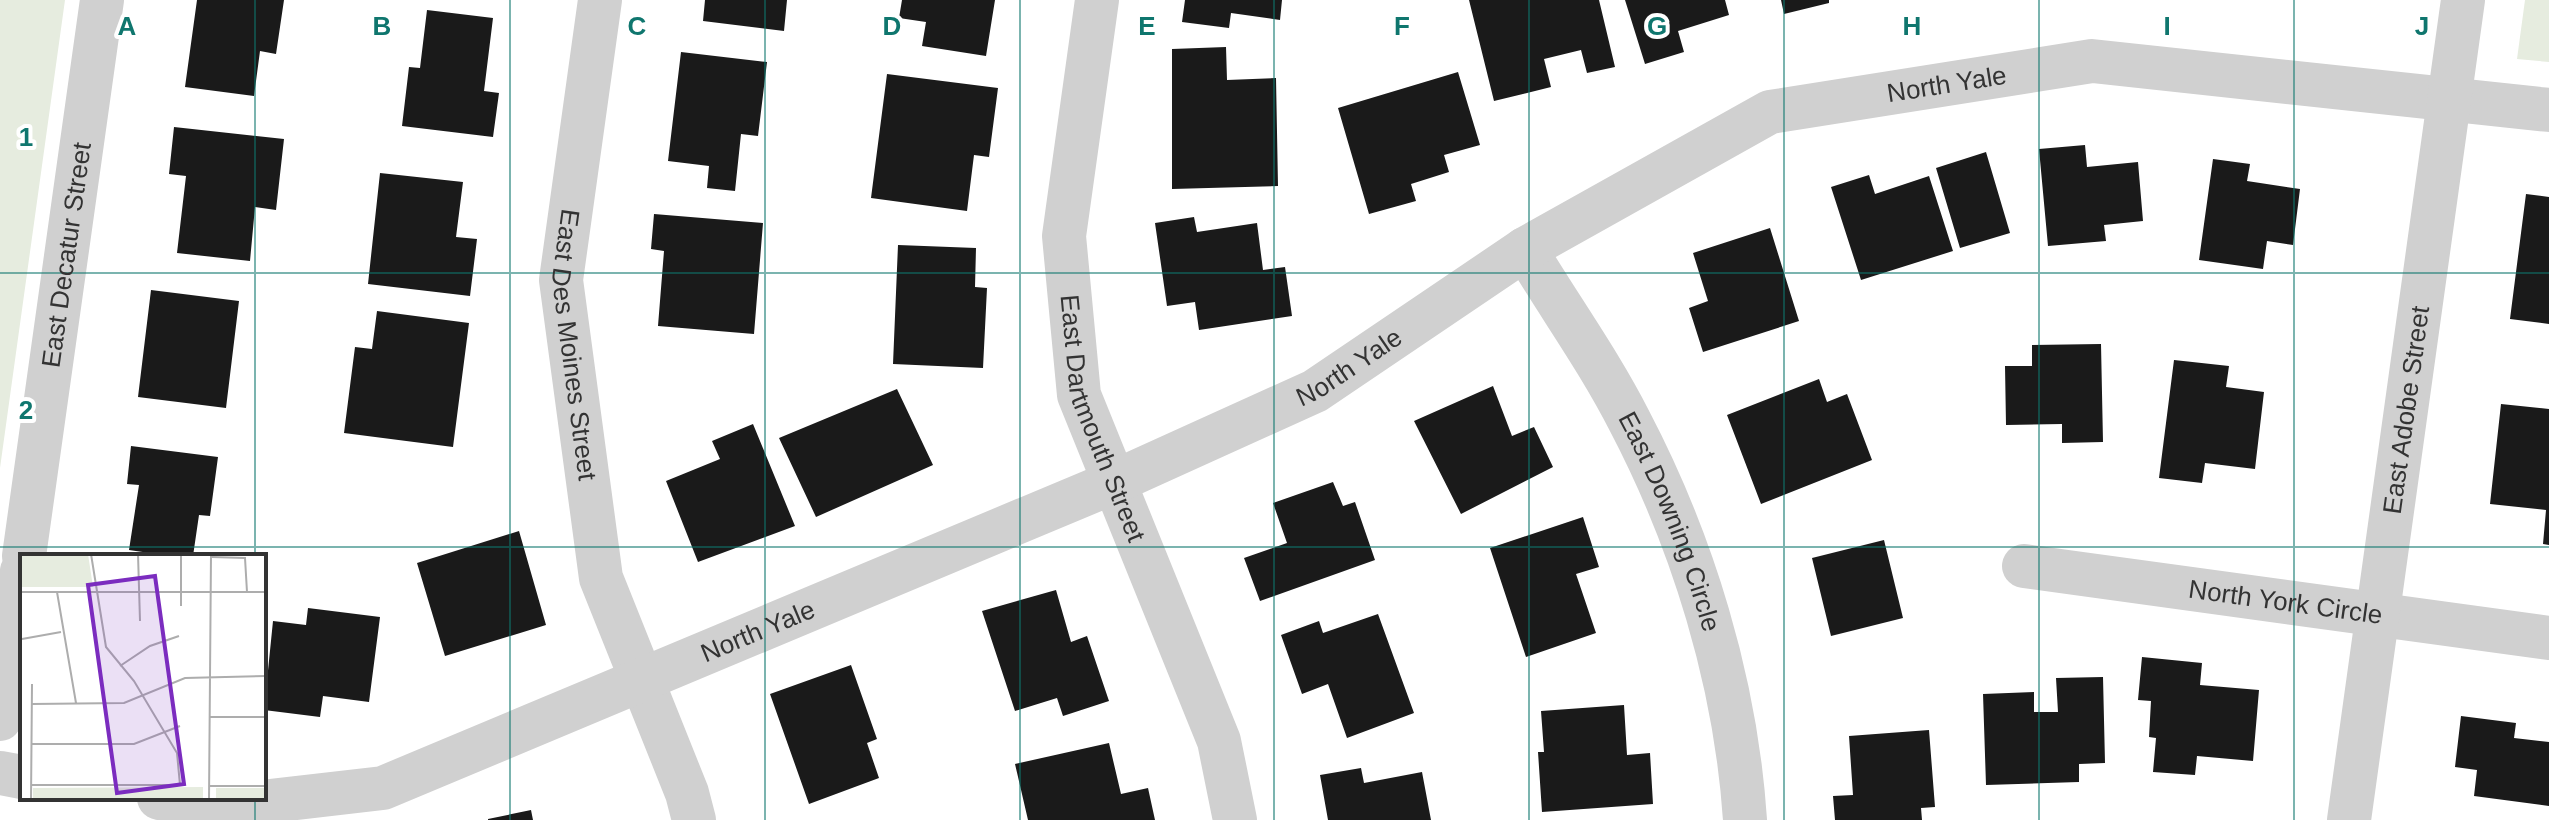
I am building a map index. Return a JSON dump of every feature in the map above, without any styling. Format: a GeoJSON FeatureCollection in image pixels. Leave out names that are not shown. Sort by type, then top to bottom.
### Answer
{"type":"FeatureCollection","features":[{"type":"Feature","properties":{"kind":"street","name":"East Decatur Street"},"geometry":{"type":"LineString","coordinates":[[24,554],[102,0]]}},
{"type":"Feature","properties":{"kind":"street","name":"East Des Moines Street"},"geometry":{"type":"LineString","coordinates":[[600,0],[561,280],[601,578],[687,793],[694,820]]}},
{"type":"Feature","properties":{"kind":"street","name":"East Dartmouth Street"},"geometry":{"type":"LineString","coordinates":[[1097,0],[1064,236],[1079,395],[1219,741],[1235,820]]}},
{"type":"Feature","properties":{"kind":"street","name":"East Adobe Street"},"geometry":{"type":"LineString","coordinates":[[2349,820],[2463,0]]}},
{"type":"Feature","properties":{"kind":"street","name":"North Yale"},"geometry":{"type":"LineString","coordinates":[[172,800],[218,807],[383,788],[1114,482],[1315,391],[1525,249],[1770,112],[2092,61],[2549,110]]}},
{"type":"Feature","properties":{"kind":"street","name":"East Downing Circle"},"geometry":{"type":"LineString","coordinates":[[1525,249],[1629,419],[1671,511],[1716,641],[1741,762],[1745,820]]}},
{"type":"Feature","properties":{"kind":"street","name":"North York Circle"},"geometry":{"type":"LineString","coordinates":[[2024,566],[2549,638]]}},
{"type":"Feature","properties":{"kind":"street"},"geometry":{"type":"LineString","coordinates":[[0,719],[20,584]]}},
{"type":"Feature","properties":{"kind":"street"},"geometry":{"type":"LineString","coordinates":[[0,773],[20,777]]}},
{"type":"Feature","properties":{"kind":"shaded area"},"geometry":{"type":"Polygon","coordinates":[[[0,0],[65,0],[0,468],[0,0]]]}},
{"type":"Feature","properties":{"kind":"shaded area"},"geometry":{"type":"Polygon","coordinates":[[[2525,0],[2549,0],[2549,62],[2517,59],[2525,0]]]}},
{"type":"Feature","properties":{"kind":"building"},"geometry":{"type":"Polygon","coordinates":[[[197,0],[284,0],[276,54],[260,51],[254,96],[185,87],[197,0]]]}},
{"type":"Feature","properties":{"kind":"building"},"geometry":{"type":"Polygon","coordinates":[[[705,0],[787,0],[784,31],[703,21],[705,0]]]}},
{"type":"Feature","properties":{"kind":"building"},"geometry":{"type":"Polygon","coordinates":[[[902,0],[995,0],[986,56],[922,46],[926,22],[899,18],[902,0]]]}},
{"type":"Feature","properties":{"kind":"building"},"geometry":{"type":"Polygon","coordinates":[[[1185,0],[1282,0],[1280,20],[1231,13],[1229,28],[1182,22],[1185,0]]]}},
{"type":"Feature","properties":{"kind":"building"},"geometry":{"type":"Polygon","coordinates":[[[1469,0],[1599,0],[1615,67],[1587,73],[1581,50],[1544,59],[1551,87],[1494,101],[1469,0]]]}},
{"type":"Feature","properties":{"kind":"building"},"geometry":{"type":"Polygon","coordinates":[[[1625,0],[1725,0],[1729,15],[1678,31],[1684,52],[1645,64],[1625,0]]]}},
{"type":"Feature","properties":{"kind":"building"},"geometry":{"type":"Polygon","coordinates":[[[1781,0],[1829,0],[1829,3],[1784,14],[1781,0]]]}},
{"type":"Feature","properties":{"kind":"building"},"geometry":{"type":"Polygon","coordinates":[[[427,10],[493,18],[484,91],[499,93],[493,137],[402,126],[409,67],[420,68],[427,10]]]}},
{"type":"Feature","properties":{"kind":"building"},"geometry":{"type":"Polygon","coordinates":[[[1226,47],[1227,80],[1276,78],[1278,186],[1172,189],[1172,49],[1226,47]]]}},
{"type":"Feature","properties":{"kind":"building"},"geometry":{"type":"Polygon","coordinates":[[[681,52],[767,62],[758,136],[741,134],[735,191],[707,188],[709,166],[668,161],[681,52]]]}},
{"type":"Feature","properties":{"kind":"building"},"geometry":{"type":"Polygon","coordinates":[[[1458,72],[1480,145],[1444,155],[1449,172],[1411,184],[1416,201],[1369,214],[1338,108],[1458,72]]]}},
{"type":"Feature","properties":{"kind":"building"},"geometry":{"type":"Polygon","coordinates":[[[887,74],[998,88],[989,157],[974,155],[967,211],[871,198],[887,74]]]}},
{"type":"Feature","properties":{"kind":"building"},"geometry":{"type":"Polygon","coordinates":[[[174,127],[284,139],[276,210],[255,207],[250,261],[177,253],[186,176],[169,174],[174,127]]]}},
{"type":"Feature","properties":{"kind":"building"},"geometry":{"type":"Polygon","coordinates":[[[2085,145],[2087,167],[2138,162],[2143,221],[2104,225],[2106,241],[2048,246],[2039,149],[2085,145]]]}},
{"type":"Feature","properties":{"kind":"building"},"geometry":{"type":"Polygon","coordinates":[[[1986,152],[2010,233],[1960,248],[1936,168],[1986,152]]]}},
{"type":"Feature","properties":{"kind":"building"},"geometry":{"type":"Polygon","coordinates":[[[2213,159],[2250,164],[2247,181],[2300,189],[2293,245],[2267,241],[2263,269],[2199,260],[2213,159]]]}},
{"type":"Feature","properties":{"kind":"building"},"geometry":{"type":"Polygon","coordinates":[[[380,173],[463,182],[456,237],[477,239],[470,296],[368,284],[380,173]]]}},
{"type":"Feature","properties":{"kind":"building"},"geometry":{"type":"Polygon","coordinates":[[[1869,175],[1875,194],[1929,176],[1953,251],[1861,280],[1831,187],[1869,175]]]}},
{"type":"Feature","properties":{"kind":"building"},"geometry":{"type":"Polygon","coordinates":[[[2526,194],[2549,197],[2549,324],[2510,319],[2526,194]]]}},
{"type":"Feature","properties":{"kind":"building"},"geometry":{"type":"Polygon","coordinates":[[[654,214],[763,223],[754,334],[658,326],[664,251],[651,249],[654,214]]]}},
{"type":"Feature","properties":{"kind":"building"},"geometry":{"type":"Polygon","coordinates":[[[1194,217],[1197,232],[1257,223],[1263,270],[1285,267],[1292,316],[1199,330],[1195,302],[1167,306],[1155,223],[1194,217]]]}},
{"type":"Feature","properties":{"kind":"building"},"geometry":{"type":"Polygon","coordinates":[[[1770,228],[1799,321],[1703,352],[1689,308],[1708,301],[1693,253],[1770,228]]]}},
{"type":"Feature","properties":{"kind":"building"},"geometry":{"type":"Polygon","coordinates":[[[898,245],[976,248],[975,287],[987,288],[983,368],[893,364],[898,245]]]}},
{"type":"Feature","properties":{"kind":"building"},"geometry":{"type":"Polygon","coordinates":[[[151,290],[239,301],[226,408],[138,397],[151,290]]]}},
{"type":"Feature","properties":{"kind":"building"},"geometry":{"type":"Polygon","coordinates":[[[377,311],[469,323],[453,447],[344,433],[355,347],[372,349],[377,311]]]}},
{"type":"Feature","properties":{"kind":"building"},"geometry":{"type":"Polygon","coordinates":[[[2101,344],[2103,442],[2062,443],[2062,424],[2006,425],[2005,366],[2032,366],[2032,345],[2101,344]]]}},
{"type":"Feature","properties":{"kind":"building"},"geometry":{"type":"Polygon","coordinates":[[[2174,360],[2229,366],[2226,387],[2264,392],[2255,469],[2205,463],[2202,483],[2159,478],[2174,360]]]}},
{"type":"Feature","properties":{"kind":"building"},"geometry":{"type":"Polygon","coordinates":[[[1819,379],[1827,402],[1847,394],[1872,460],[1761,504],[1727,415],[1819,379]]]}},
{"type":"Feature","properties":{"kind":"building"},"geometry":{"type":"Polygon","coordinates":[[[1493,386],[1512,436],[1534,427],[1553,467],[1461,514],[1414,421],[1493,386]]]}},
{"type":"Feature","properties":{"kind":"building"},"geometry":{"type":"Polygon","coordinates":[[[897,389],[933,465],[816,517],[779,438],[897,389]]]}},
{"type":"Feature","properties":{"kind":"building"},"geometry":{"type":"Polygon","coordinates":[[[2501,404],[2549,409],[2549,545],[2543,544],[2546,510],[2490,504],[2501,404]]]}},
{"type":"Feature","properties":{"kind":"building"},"geometry":{"type":"Polygon","coordinates":[[[753,424],[795,526],[698,562],[666,481],[720,459],[712,441],[753,424]]]}},
{"type":"Feature","properties":{"kind":"building"},"geometry":{"type":"Polygon","coordinates":[[[131,446],[218,457],[210,516],[199,515],[193,554],[129,550],[139,485],[127,484],[131,446]]]}},
{"type":"Feature","properties":{"kind":"building"},"geometry":{"type":"Polygon","coordinates":[[[1333,482],[1343,506],[1355,502],[1375,560],[1260,601],[1244,558],[1287,543],[1273,503],[1333,482]]]}},
{"type":"Feature","properties":{"kind":"building"},"geometry":{"type":"Polygon","coordinates":[[[1583,517],[1599,567],[1576,574],[1596,633],[1526,657],[1490,548],[1583,517]]]}},
{"type":"Feature","properties":{"kind":"building"},"geometry":{"type":"Polygon","coordinates":[[[519,531],[546,625],[445,656],[417,563],[519,531]]]}},
{"type":"Feature","properties":{"kind":"building"},"geometry":{"type":"Polygon","coordinates":[[[1884,540],[1903,618],[1831,636],[1812,558],[1884,540]]]}},
{"type":"Feature","properties":{"kind":"building"},"geometry":{"type":"Polygon","coordinates":[[[1056,590],[1071,642],[1087,636],[1109,701],[1063,716],[1057,698],[1015,711],[982,611],[1056,590]]]}},
{"type":"Feature","properties":{"kind":"building"},"geometry":{"type":"Polygon","coordinates":[[[308,608],[380,617],[369,702],[323,696],[320,717],[266,710],[273,621],[306,625],[308,608]]]}},
{"type":"Feature","properties":{"kind":"building"},"geometry":{"type":"Polygon","coordinates":[[[1378,614],[1414,713],[1347,738],[1328,684],[1302,694],[1281,635],[1319,621],[1323,633],[1378,614]]]}},
{"type":"Feature","properties":{"kind":"building"},"geometry":{"type":"Polygon","coordinates":[[[2142,657],[2202,663],[2200,685],[2259,690],[2253,761],[2197,756],[2195,775],[2153,772],[2156,738],[2149,737],[2151,701],[2138,700],[2142,657]]]}},
{"type":"Feature","properties":{"kind":"building"},"geometry":{"type":"Polygon","coordinates":[[[851,665],[877,739],[867,743],[879,778],[809,804],[770,694],[851,665]]]}},
{"type":"Feature","properties":{"kind":"building"},"geometry":{"type":"Polygon","coordinates":[[[2103,677],[2105,763],[2079,764],[2079,782],[1986,785],[1983,694],[2034,692],[2034,712],[2058,712],[2056,678],[2103,677]]]}},
{"type":"Feature","properties":{"kind":"building"},"geometry":{"type":"Polygon","coordinates":[[[1624,705],[1627,755],[1650,753],[1653,804],[1542,812],[1538,752],[1544,752],[1541,711],[1624,705]]]}},
{"type":"Feature","properties":{"kind":"building"},"geometry":{"type":"Polygon","coordinates":[[[2461,716],[2516,723],[2514,738],[2549,742],[2549,806],[2474,796],[2477,770],[2455,767],[2461,716]]]}},
{"type":"Feature","properties":{"kind":"building"},"geometry":{"type":"Polygon","coordinates":[[[1929,730],[1935,807],[1921,808],[1922,820],[1835,820],[1833,796],[1853,795],[1849,736],[1929,730]]]}},
{"type":"Feature","properties":{"kind":"building"},"geometry":{"type":"Polygon","coordinates":[[[1109,743],[1121,794],[1148,788],[1155,820],[1028,820],[1015,764],[1109,743]]]}},
{"type":"Feature","properties":{"kind":"building"},"geometry":{"type":"Polygon","coordinates":[[[1361,768],[1364,783],[1422,772],[1431,820],[1328,820],[1320,775],[1361,768]]]}},
{"type":"Feature","properties":{"kind":"building"},"geometry":{"type":"Polygon","coordinates":[[[531,810],[533,820],[488,820],[488,819],[531,810]]]}}]}
